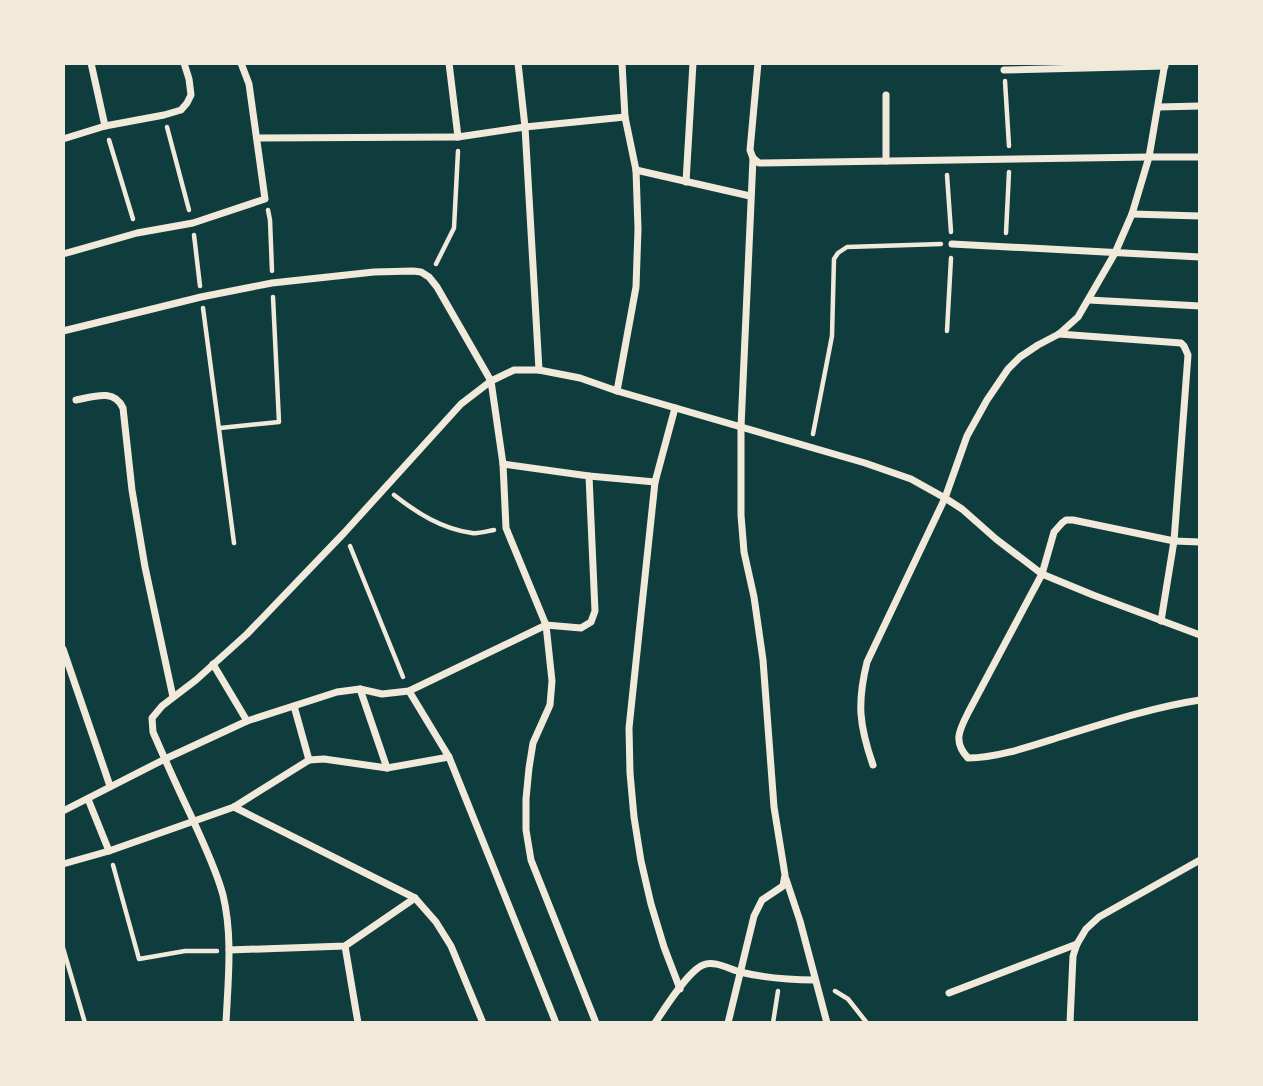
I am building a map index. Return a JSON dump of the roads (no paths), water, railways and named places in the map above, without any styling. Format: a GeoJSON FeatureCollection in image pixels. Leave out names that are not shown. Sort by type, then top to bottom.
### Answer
{"type":"FeatureCollection","features":[{"type":"Feature","properties":{"kind":"street"},"geometry":{"type":"LineString","coordinates":[[92,63],[105,126]]}},
{"type":"Feature","properties":{"kind":"street"},"geometry":{"type":"LineString","coordinates":[[63,139],[105,126],[181,110],[191,95],[184,63]]}},
{"type":"Feature","properties":{"kind":"street"},"geometry":{"type":"LineString","coordinates":[[63,254],[137,233],[193,223],[265,199],[249,84],[241,63]]}},
{"type":"Feature","properties":{"kind":"street"},"geometry":{"type":"LineString","coordinates":[[449,63],[458,137]]}},
{"type":"Feature","properties":{"kind":"street"},"geometry":{"type":"LineString","coordinates":[[519,63],[539,370]]}},
{"type":"Feature","properties":{"kind":"street"},"geometry":{"type":"LineString","coordinates":[[617,391],[636,287],[638,229],[636,170],[625,117],[622,63]]}},
{"type":"Feature","properties":{"kind":"street"},"geometry":{"type":"LineString","coordinates":[[686,182],[693,63]]}},
{"type":"Feature","properties":{"kind":"street"},"geometry":{"type":"LineString","coordinates":[[758,63],[750,150],[753,158],[741,427],[741,515],[744,552],[763,660],[774,807],[785,874],[827,1023]]}},
{"type":"Feature","properties":{"kind":"street"},"geometry":{"type":"LineString","coordinates":[[873,765],[864,740],[860,714],[861,687],[867,662],[945,498],[967,436],[987,400],[1008,369],[1020,357],[1059,334],[1078,317],[1115,253],[1132,214],[1149,157],[1165,64],[1004,70]]}},
{"type":"Feature","properties":{"kind":"street"},"geometry":{"type":"LineString","coordinates":[[886,95],[886,161]]}},
{"type":"Feature","properties":{"kind":"street"},"geometry":{"type":"LineString","coordinates":[[1158,107],[1200,106]]}},
{"type":"Feature","properties":{"kind":"street"},"geometry":{"type":"LineString","coordinates":[[257,138],[458,137],[625,117]]}},
{"type":"Feature","properties":{"kind":"street"},"geometry":{"type":"LineString","coordinates":[[753,158],[759,163],[1200,157]]}},
{"type":"Feature","properties":{"kind":"street"},"geometry":{"type":"LineString","coordinates":[[636,170],[750,196]]}},
{"type":"Feature","properties":{"kind":"street"},"geometry":{"type":"LineString","coordinates":[[1132,214],[1200,216]]}},
{"type":"Feature","properties":{"kind":"street"},"geometry":{"type":"LineString","coordinates":[[952,244],[1200,257]]}},
{"type":"Feature","properties":{"kind":"street"},"geometry":{"type":"LineString","coordinates":[[63,331],[201,297],[272,283],[394,271],[421,272],[437,287],[491,381],[503,464],[506,528],[546,625],[551,658],[550,705],[533,743],[526,799],[526,830],[531,860],[596,1023]]}},
{"type":"Feature","properties":{"kind":"street"},"geometry":{"type":"LineString","coordinates":[[1089,300],[1200,306]]}},
{"type":"Feature","properties":{"kind":"street"},"geometry":{"type":"LineString","coordinates":[[1059,334],[1181,343],[1188,355],[1174,541],[1161,621]]}},
{"type":"Feature","properties":{"kind":"street"},"geometry":{"type":"LineString","coordinates":[[226,1023],[229,950],[223,896],[215,870],[153,732],[152,718],[162,706],[197,680],[247,634],[344,533],[461,404],[491,381],[514,370],[539,370],[580,379],[911,479],[945,498],[1042,574],[1200,635]]}},
{"type":"Feature","properties":{"kind":"street"},"geometry":{"type":"LineString","coordinates":[[76,400],[108,394],[114,396],[123,408],[132,490],[143,554],[173,697]]}},
{"type":"Feature","properties":{"kind":"street"},"geometry":{"type":"LineString","coordinates":[[675,408],[655,482],[629,728],[630,772],[640,861],[664,947],[680,989]]}},
{"type":"Feature","properties":{"kind":"street"},"geometry":{"type":"LineString","coordinates":[[503,464],[589,477],[655,482]]}},
{"type":"Feature","properties":{"kind":"street"},"geometry":{"type":"LineString","coordinates":[[63,811],[165,758],[247,721],[337,692],[360,689],[382,694],[409,691],[546,625],[582,628],[591,622],[595,611],[589,477]]}},
{"type":"Feature","properties":{"kind":"street"},"geometry":{"type":"LineString","coordinates":[[1200,542],[1174,541],[1073,520],[1066,520],[1058,526],[1042,574],[960,729],[958,740],[960,750],[968,758],[982,758],[1127,717],[1200,700]]}},
{"type":"Feature","properties":{"kind":"street"},"geometry":{"type":"LineString","coordinates":[[63,649],[110,786]]}},
{"type":"Feature","properties":{"kind":"street"},"geometry":{"type":"LineString","coordinates":[[213,664],[247,721]]}},
{"type":"Feature","properties":{"kind":"street"},"geometry":{"type":"LineString","coordinates":[[360,689],[387,768]]}},
{"type":"Feature","properties":{"kind":"street"},"geometry":{"type":"LineString","coordinates":[[409,691],[449,757],[556,1023]]}},
{"type":"Feature","properties":{"kind":"street"},"geometry":{"type":"LineString","coordinates":[[294,706],[309,760]]}},
{"type":"Feature","properties":{"kind":"street"},"geometry":{"type":"LineString","coordinates":[[63,864],[109,851],[234,807],[309,760],[324,759],[387,768],[449,757]]}},
{"type":"Feature","properties":{"kind":"street"},"geometry":{"type":"LineString","coordinates":[[88,799],[109,851]]}},
{"type":"Feature","properties":{"kind":"street"},"geometry":{"type":"LineString","coordinates":[[234,807],[415,898],[436,922],[451,946],[483,1023]]}},
{"type":"Feature","properties":{"kind":"street"},"geometry":{"type":"LineString","coordinates":[[1070,1023],[1073,956],[1086,929],[1099,917],[1200,860]]}},
{"type":"Feature","properties":{"kind":"street"},"geometry":{"type":"LineString","coordinates":[[728,1023],[757,909],[762,900],[783,886],[785,874]]}},
{"type":"Feature","properties":{"kind":"street"},"geometry":{"type":"LineString","coordinates":[[229,950],[345,946],[415,898]]}},
{"type":"Feature","properties":{"kind":"street"},"geometry":{"type":"LineString","coordinates":[[949,993],[1077,944]]}},
{"type":"Feature","properties":{"kind":"street"},"geometry":{"type":"LineString","coordinates":[[345,946],[358,1023]]}},
{"type":"Feature","properties":{"kind":"street"},"geometry":{"type":"LineString","coordinates":[[655,1023],[692,972],[703,965],[712,963],[740,972],[780,979],[816,981]]}}]}
